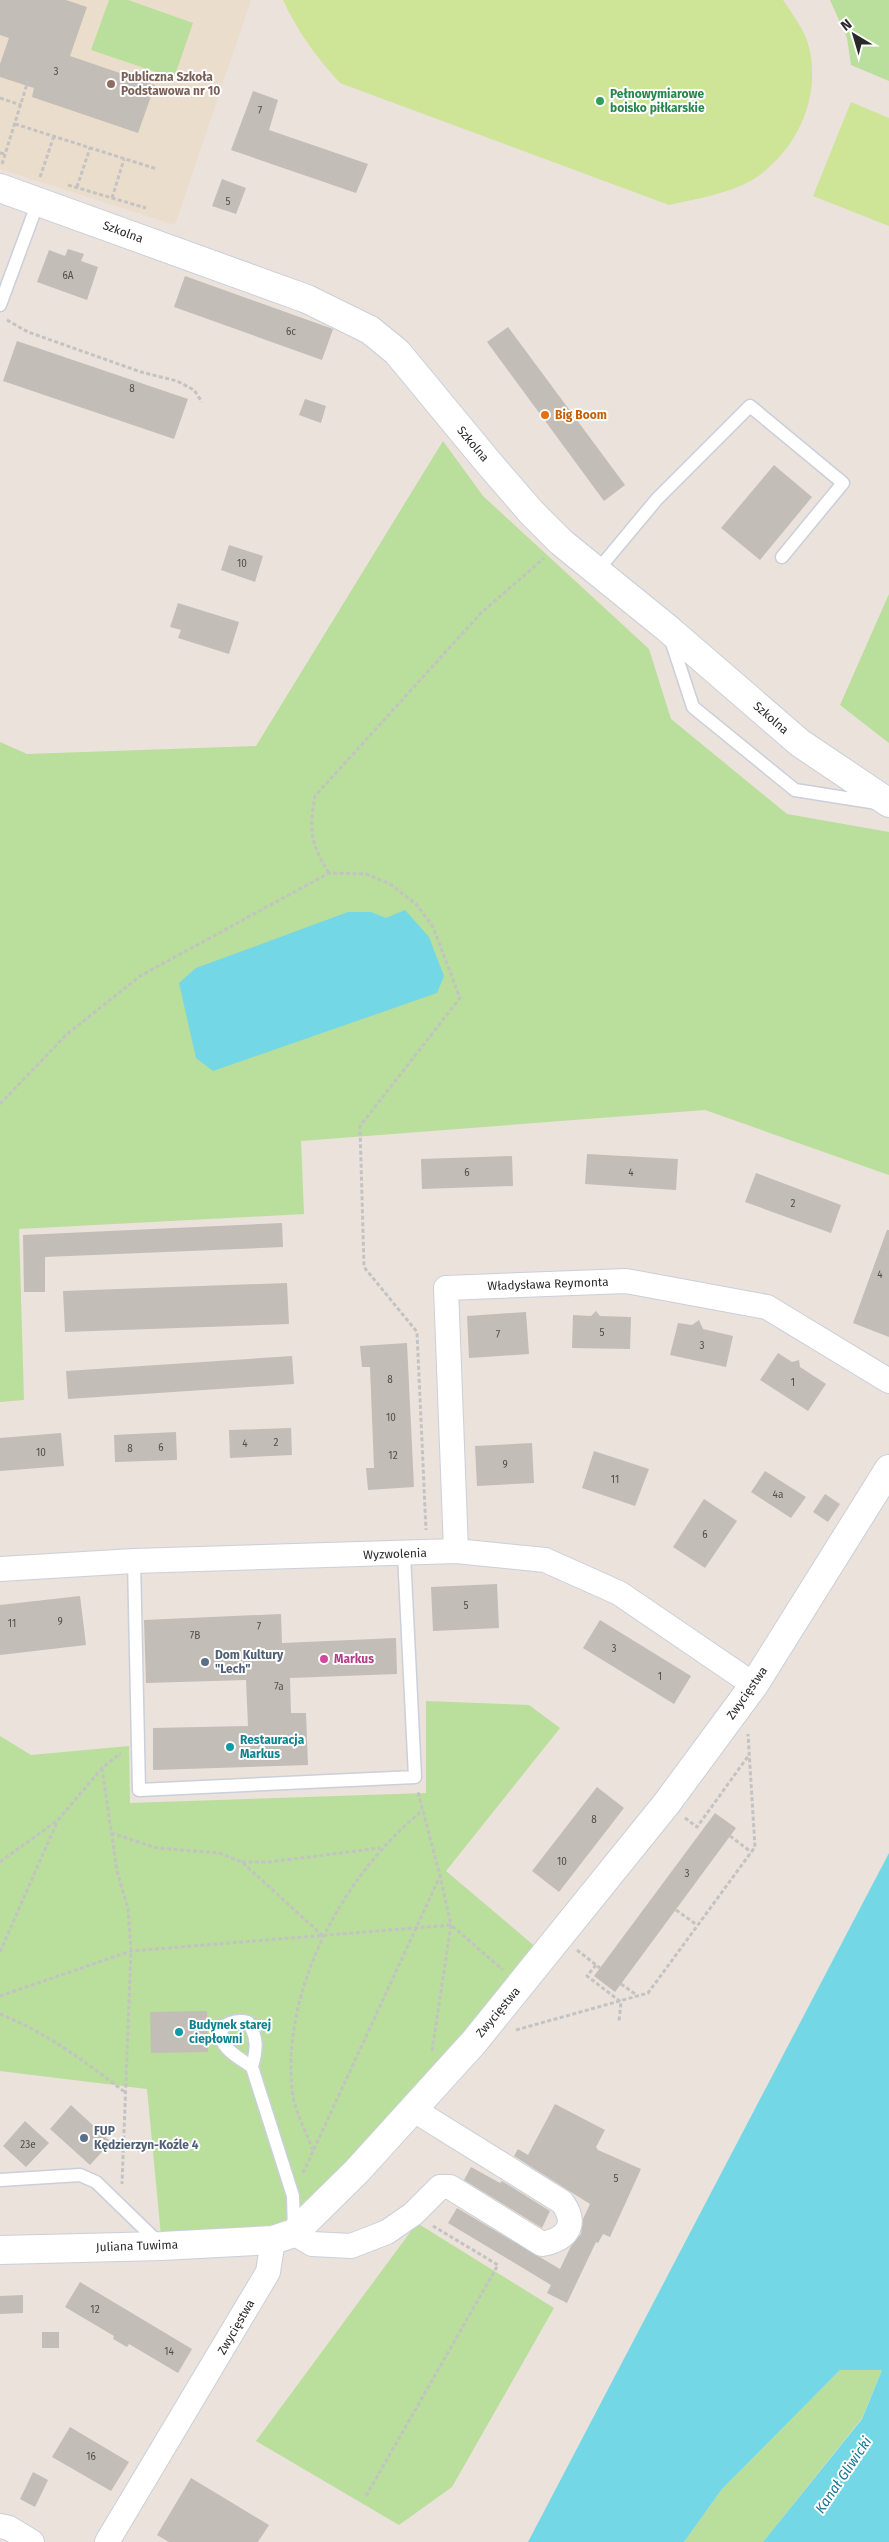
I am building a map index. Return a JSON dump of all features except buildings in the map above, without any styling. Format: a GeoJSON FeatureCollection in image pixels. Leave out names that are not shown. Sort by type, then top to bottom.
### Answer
{"type":"FeatureCollection","features":[{"type":"Feature","properties":{"kind":"street","name":"Szkolna"},"geometry":{"type":"LineString","coordinates":[[0,178],[42,186],[307,299],[370,330],[397,352],[531,512],[561,542],[667,628],[800,743],[889,804]]}},
{"type":"Feature","properties":{"kind":"street","name":"Władysława Reymonta"},"geometry":{"type":"LineString","coordinates":[[456,1551],[446,1288],[626,1281],[767,1307],[889,1381]]}},
{"type":"Feature","properties":{"kind":"street","name":"Zwycięstwa"},"geometry":{"type":"LineString","coordinates":[[107,2542],[268,2272],[284,2236],[357,2171],[440,2081],[521,1986],[666,1803],[750,1691],[889,1469]]}},
{"type":"Feature","properties":{"kind":"street","name":"Wyzwolenia"},"geometry":{"type":"LineString","coordinates":[[0,1569],[134,1562],[456,1551],[545,1560],[619,1593],[750,1691]]}},
{"type":"Feature","properties":{"kind":"street"},"geometry":{"type":"LineString","coordinates":[[284,2236],[312,2244],[351,2246],[386,2232],[413,2214],[440,2187],[450,2187],[542,2244],[554,2242],[563,2236],[571,2224],[570,2214],[562,2202],[414,2110]]}},
{"type":"Feature","properties":{"kind":"street","name":"Juliana Tuwima"},"geometry":{"type":"LineString","coordinates":[[0,2250],[162,2246],[284,2236]]}},
{"type":"Feature","properties":{"kind":"street"},"geometry":{"type":"LineString","coordinates":[[0,2526],[9,2528],[32,2542]]}},
{"type":"Feature","properties":{"kind":"lane"},"geometry":{"type":"LineString","coordinates":[[0,305],[42,186]]}},
{"type":"Feature","properties":{"kind":"lane"},"geometry":{"type":"LineString","coordinates":[[597,571],[657,499],[750,406],[843,483],[782,557]]}},
{"type":"Feature","properties":{"kind":"lane"},"geometry":{"type":"LineString","coordinates":[[667,628],[693,707],[795,790],[889,804]]}},
{"type":"Feature","properties":{"kind":"lane"},"geometry":{"type":"LineString","coordinates":[[134,1562],[139,1790],[415,1777],[404,1554]]}},
{"type":"Feature","properties":{"kind":"lane"},"geometry":{"type":"LineString","coordinates":[[252,2067],[293,2196],[284,2236]]}},
{"type":"Feature","properties":{"kind":"lane"},"geometry":{"type":"LineString","coordinates":[[0,2180],[80,2175],[96,2182],[162,2246]]}},
{"type":"Feature","properties":{"kind":"path"},"geometry":{"type":"LineString","coordinates":[[0,178],[28,81]]}},
{"type":"Feature","properties":{"kind":"path"},"geometry":{"type":"LineString","coordinates":[[0,98],[21,105]]}},
{"type":"Feature","properties":{"kind":"path"},"geometry":{"type":"LineString","coordinates":[[15,124],[157,169]]}},
{"type":"Feature","properties":{"kind":"path"},"geometry":{"type":"LineString","coordinates":[[42,186],[54,136]]}},
{"type":"Feature","properties":{"kind":"path"},"geometry":{"type":"LineString","coordinates":[[77,187],[90,148]]}},
{"type":"Feature","properties":{"kind":"path"},"geometry":{"type":"LineString","coordinates":[[0,153],[6,154]]}},
{"type":"Feature","properties":{"kind":"path"},"geometry":{"type":"LineString","coordinates":[[112,198],[124,159]]}},
{"type":"Feature","properties":{"kind":"path"},"geometry":{"type":"LineString","coordinates":[[31,174],[42,186]]}},
{"type":"Feature","properties":{"kind":"path"},"geometry":{"type":"LineString","coordinates":[[59,182],[146,208]]}},
{"type":"Feature","properties":{"kind":"path"},"geometry":{"type":"LineString","coordinates":[[0,316],[28,332],[141,372],[177,381],[194,390],[202,402]]}},
{"type":"Feature","properties":{"kind":"path"},"geometry":{"type":"LineString","coordinates":[[329,873],[316,854],[310,825],[315,796],[482,612],[550,553]]}},
{"type":"Feature","properties":{"kind":"path"},"geometry":{"type":"LineString","coordinates":[[0,1104],[66,1035],[140,976],[329,873],[366,874],[390,884],[416,904],[432,928],[460,998],[360,1126],[364,1267],[418,1332],[428,1553]]}},
{"type":"Feature","properties":{"kind":"path"},"geometry":{"type":"LineString","coordinates":[[510,2032],[648,1993],[755,1847],[749,1755],[750,1691]]}},
{"type":"Feature","properties":{"kind":"path"},"geometry":{"type":"LineString","coordinates":[[0,1862],[58,1820],[102,1768],[138,1741]]}},
{"type":"Feature","properties":{"kind":"path"},"geometry":{"type":"LineString","coordinates":[[666,1803],[697,1827],[749,1755]]}},
{"type":"Feature","properties":{"kind":"path"},"geometry":{"type":"LineString","coordinates":[[102,1768],[117,1871],[128,1909],[131,1951],[120,2204]]}},
{"type":"Feature","properties":{"kind":"path"},"geometry":{"type":"LineString","coordinates":[[415,1777],[451,1925],[431,2054],[440,2081]]}},
{"type":"Feature","properties":{"kind":"path"},"geometry":{"type":"LineString","coordinates":[[313,2150],[300,2120],[292,2090],[292,2054],[296,2019],[305,1985],[324,1936],[351,1887],[381,1848],[423,1810]]}},
{"type":"Feature","properties":{"kind":"path"},"geometry":{"type":"LineString","coordinates":[[703,1818],[708,1822]]}},
{"type":"Feature","properties":{"kind":"path"},"geometry":{"type":"LineString","coordinates":[[0,1952],[58,1820]]}},
{"type":"Feature","properties":{"kind":"path"},"geometry":{"type":"LineString","coordinates":[[111,1833],[157,1848],[220,1854],[242,1862],[269,1862],[381,1848]]}},
{"type":"Feature","properties":{"kind":"path"},"geometry":{"type":"LineString","coordinates":[[730,1836],[751,1852]]}},
{"type":"Feature","properties":{"kind":"path"},"geometry":{"type":"LineString","coordinates":[[242,1862],[324,1936]]}},
{"type":"Feature","properties":{"kind":"path"},"geometry":{"type":"LineString","coordinates":[[293,2196],[414,1929],[440,1876]]}},
{"type":"Feature","properties":{"kind":"path"},"geometry":{"type":"LineString","coordinates":[[676,1910],[698,1925]]}},
{"type":"Feature","properties":{"kind":"path"},"geometry":{"type":"LineString","coordinates":[[0,1996],[131,1951],[451,1925],[521,1986]]}},
{"type":"Feature","properties":{"kind":"path"},"geometry":{"type":"LineString","coordinates":[[596,1965],[587,1976],[621,2002]]}},
{"type":"Feature","properties":{"kind":"path"},"geometry":{"type":"LineString","coordinates":[[621,1984],[638,1996]]}},
{"type":"Feature","properties":{"kind":"path"},"geometry":{"type":"LineString","coordinates":[[619,2021],[621,2002]]}},
{"type":"Feature","properties":{"kind":"path"},"geometry":{"type":"LineString","coordinates":[[0,2014],[29,2026],[60,2045],[126,2094]]}},
{"type":"Feature","properties":{"kind":"path"},"geometry":{"type":"LineString","coordinates":[[366,2496],[498,2265],[413,2214]]}},
{"type":"Feature","properties":{"kind":"shaded area","name":"Publiczna Szkoła Podstawowa nr 10"},"geometry":{"type":"Polygon","coordinates":[[[0,0],[251,0],[175,225],[0,169],[0,0]]]}},
{"type":"Feature","properties":{"kind":"green space"},"geometry":{"type":"Polygon","coordinates":[[[109,0],[128,0],[193,23],[174,78],[91,50],[109,0]]]}},
{"type":"Feature","properties":{"kind":"green space","name":"Pełnowymiarowe boisko piłkarskie"},"geometry":{"type":"Polygon","coordinates":[[[283,0],[783,0],[801,28],[809,47],[812,84],[809,102],[795,136],[784,151],[757,177],[726,191],[669,205],[340,83],[308,44],[283,0]]]}},
{"type":"Feature","properties":{"kind":"green space"},"geometry":{"type":"Polygon","coordinates":[[[830,0],[889,0],[889,81],[851,65],[847,38],[830,0]]]}},
{"type":"Feature","properties":{"kind":"green space"},"geometry":{"type":"Polygon","coordinates":[[[851,102],[889,118],[889,226],[813,196],[851,102]]]}},
{"type":"Feature","properties":{"kind":"green space"},"geometry":{"type":"Polygon","coordinates":[[[443,441],[483,496],[649,649],[671,719],[787,814],[889,832],[889,1175],[705,1110],[301,1141],[304,1214],[19,1229],[24,1400],[0,1402],[0,742],[27,754],[256,746],[443,441]]]}},
{"type":"Feature","properties":{"kind":"green space"},"geometry":{"type":"Polygon","coordinates":[[[889,594],[889,743],[840,705],[889,594]]]}},
{"type":"Feature","properties":{"kind":"green space"},"geometry":{"type":"Polygon","coordinates":[[[426,1701],[529,1705],[560,1728],[446,1871],[545,1955],[294,2233],[162,2246],[147,2089],[0,2071],[0,1736],[31,1755],[129,1746],[130,1803],[426,1793],[426,1701]]]}},
{"type":"Feature","properties":{"kind":"green space"},"geometry":{"type":"Polygon","coordinates":[[[417,2223],[554,2308],[452,2487],[399,2525],[256,2441],[417,2223]]]}},
{"type":"Feature","properties":{"kind":"green space"},"geometry":{"type":"Polygon","coordinates":[[[840,2370],[882,2370],[862,2418],[763,2542],[684,2542],[722,2489],[840,2370]]]}},
{"type":"Feature","properties":{"kind":"water"},"geometry":{"type":"Polygon","coordinates":[[[405,910],[429,937],[444,976],[437,993],[213,1071],[196,1058],[179,983],[196,968],[348,912],[371,912],[386,918],[405,910]]]}},
{"type":"Feature","properties":{"kind":"water","name":"Kanał Gliwicki"},"geometry":{"type":"Polygon","coordinates":[[[889,1853],[889,2542],[763,2542],[862,2419],[882,2370],[840,2370],[722,2489],[684,2542],[528,2542],[889,1853]]]}},
{"type":"Feature","properties":{"kind":"place","name":"Publiczna Szkoła Podstawowa nr 10"},"geometry":{"type":"Point","coordinates":[111,84]}},
{"type":"Feature","properties":{"kind":"place","name":"Pełnowymiarowe boisko piłkarskie"},"geometry":{"type":"Point","coordinates":[600,101]}},
{"type":"Feature","properties":{"kind":"place","name":"Big Boom"},"geometry":{"type":"Point","coordinates":[545,415]}},
{"type":"Feature","properties":{"kind":"place","name":"Markus"},"geometry":{"type":"Point","coordinates":[324,1659]}},
{"type":"Feature","properties":{"kind":"place","name":"Dom Kultury \"Lech\""},"geometry":{"type":"Point","coordinates":[205,1662]}},
{"type":"Feature","properties":{"kind":"place","name":"Restauracja Markus"},"geometry":{"type":"Point","coordinates":[230,1747]}},
{"type":"Feature","properties":{"kind":"place","name":"Budynek starej ciepłowni"},"geometry":{"type":"Point","coordinates":[179,2032]}},
{"type":"Feature","properties":{"kind":"place","name":"FUP Kędzierzyn-Koźle 4"},"geometry":{"type":"Point","coordinates":[84,2138]}}]}
